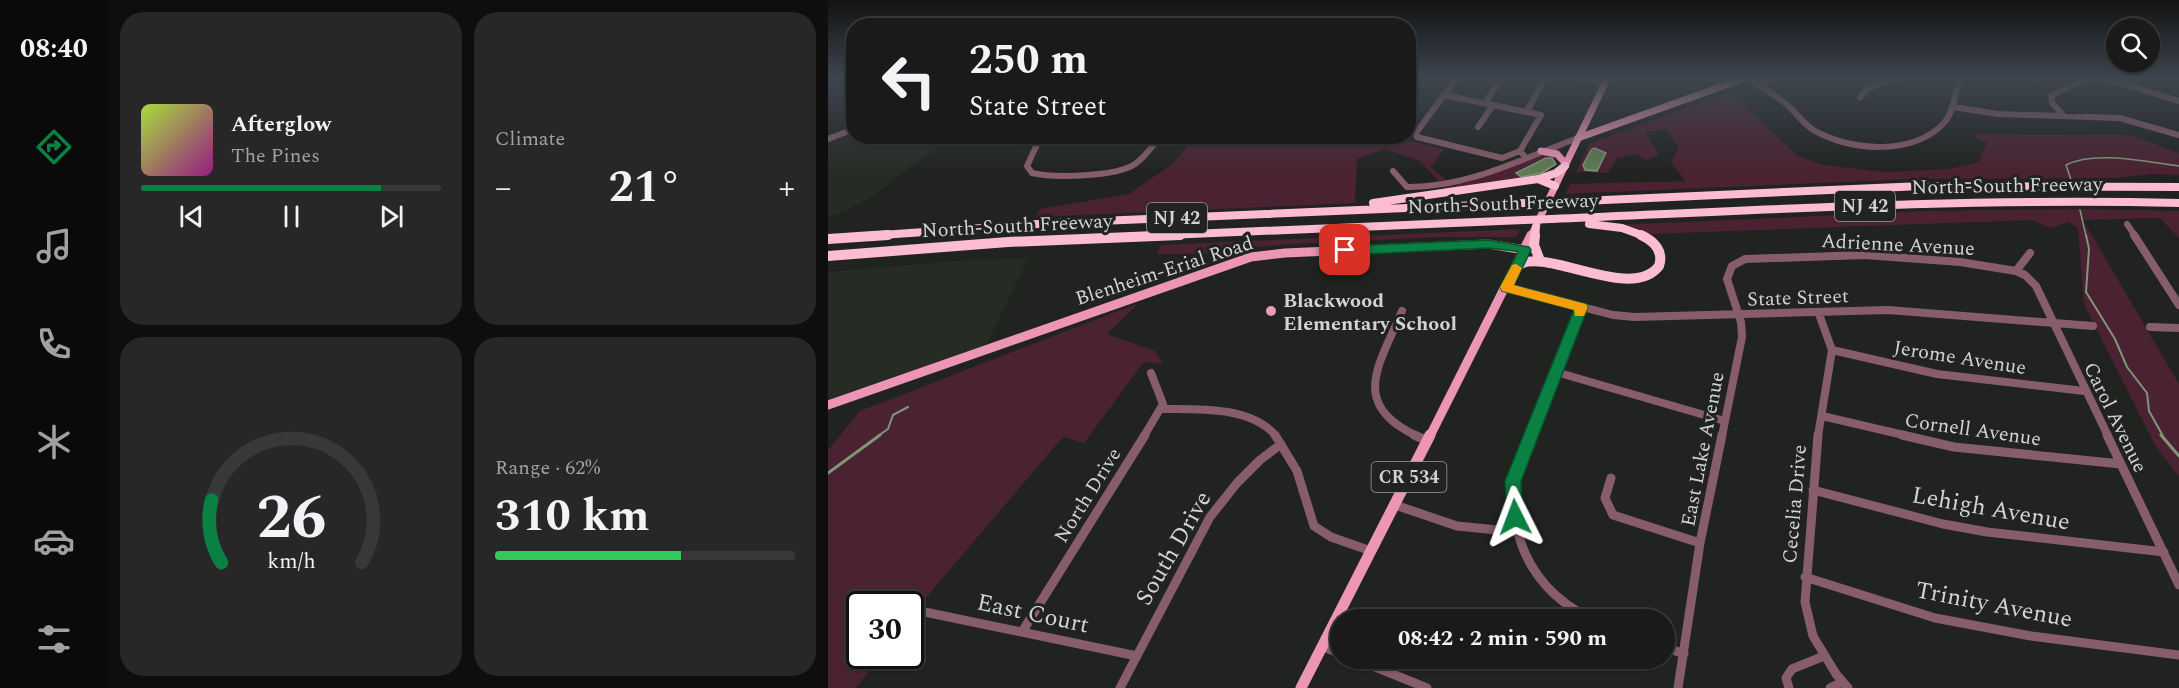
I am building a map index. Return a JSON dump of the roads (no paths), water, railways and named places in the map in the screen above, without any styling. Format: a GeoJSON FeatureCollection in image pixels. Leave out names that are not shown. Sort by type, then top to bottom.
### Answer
{"type":"FeatureCollection","features":[{"type":"Feature","properties":{"kind":"highway"},"geometry":{"type":"LineString","coordinates":[[1207,216],[1386,202],[1538,179],[1556,173],[1566,165]]}},
{"type":"Feature","properties":{"kind":"highway"},"geometry":{"type":"LineString","coordinates":[[1538,179],[1555,186]]}},
{"type":"Feature","properties":{"kind":"highway","name":"North-South Freeway"},"geometry":{"type":"LineString","coordinates":[[828,239],[983,227],[1207,216],[1923,186],[2179,187]]}},
{"type":"Feature","properties":{"kind":"highway","name":"North-South Freeway"},"geometry":{"type":"LineString","coordinates":[[828,256],[1008,242],[1942,203],[2063,201],[2179,203]]}},
{"type":"Feature","properties":{"kind":"highway"},"geometry":{"type":"LineString","coordinates":[[1518,266],[1528,261],[1641,278],[1658,269],[1662,258],[1657,246],[1633,231],[1599,225],[1551,221]]}},
{"type":"Feature","properties":{"kind":"highway"},"geometry":{"type":"LineString","coordinates":[[1536,227],[1534,245],[1539,258]]}},
{"type":"Feature","properties":{"kind":"highway"},"geometry":{"type":"LineString","coordinates":[[1525,250],[1551,264]]}},
{"type":"Feature","properties":{"kind":"main road","name":"CR 534"},"geometry":{"type":"LineString","coordinates":[[1301,688],[1518,266],[1592,109]]}},
{"type":"Feature","properties":{"kind":"main road"},"geometry":{"type":"LineString","coordinates":[[1578,138],[1658,109]]}},
{"type":"Feature","properties":{"kind":"main road"},"geometry":{"type":"LineString","coordinates":[[1541,151],[1557,154],[1566,165]]}},
{"type":"Feature","properties":{"kind":"main road","name":"Blenheim-Erial Road"},"geometry":{"type":"LineString","coordinates":[[828,405],[1251,257],[1284,253],[1488,244],[1525,250]]}},
{"type":"Feature","properties":{"kind":"street"},"geometry":{"type":"LineString","coordinates":[[1434,109],[1416,136],[1503,158],[1541,151],[1578,138]]}},
{"type":"Feature","properties":{"kind":"street"},"geometry":{"type":"LineString","coordinates":[[1478,127],[1490,109]]}},
{"type":"Feature","properties":{"kind":"street"},"geometry":{"type":"LineString","coordinates":[[1392,171],[1405,186],[1425,188],[1450,184],[1508,163],[1522,154],[1541,115],[1515,109]]}},
{"type":"Feature","properties":{"kind":"street"},"geometry":{"type":"LineString","coordinates":[[1791,109],[1814,130],[1833,138],[1867,146],[1894,145],[1922,139],[1947,121],[1952,109]]}},
{"type":"Feature","properties":{"kind":"street"},"geometry":{"type":"LineString","coordinates":[[1967,109],[1998,114],[2120,118],[2179,135]]}},
{"type":"Feature","properties":{"kind":"street"},"geometry":{"type":"LineString","coordinates":[[2058,109],[2064,116]]}},
{"type":"Feature","properties":{"kind":"street"},"geometry":{"type":"LineString","coordinates":[[828,139],[846,132]]}},
{"type":"Feature","properties":{"kind":"street"},"geometry":{"type":"LineString","coordinates":[[1037,144],[1027,166],[1032,173],[1044,176],[1115,172],[1128,168],[1153,144]]}},
{"type":"Feature","properties":{"kind":"street"},"geometry":{"type":"LineString","coordinates":[[1503,158],[1508,163]]}},
{"type":"Feature","properties":{"kind":"street"},"geometry":{"type":"LineString","coordinates":[[2127,224],[2179,306]]}},
{"type":"Feature","properties":{"kind":"street"},"geometry":{"type":"LineString","coordinates":[[2016,271],[2030,253]]}},
{"type":"Feature","properties":{"kind":"street","name":"Adrienne Avenue"},"geometry":{"type":"LineString","coordinates":[[1777,258],[1865,255],[2000,267],[2016,271]]}},
{"type":"Feature","properties":{"kind":"street","name":"East Lake Avenue"},"geometry":{"type":"LineString","coordinates":[[1678,688],[1700,543],[1742,337],[1739,316],[1727,279],[1728,269],[1735,263],[1745,260],[1777,258]]}},
{"type":"Feature","properties":{"kind":"street","name":"Carol Avenue"},"geometry":{"type":"LineString","coordinates":[[2016,271],[2025,275],[2036,286],[2084,391],[2179,585]]}},
{"type":"Feature","properties":{"kind":"street","name":"State Street"},"geometry":{"type":"LineString","coordinates":[[1506,287],[1613,315],[1635,317],[1819,314],[1888,310],[2093,326]]}},
{"type":"Feature","properties":{"kind":"street"},"geometry":{"type":"LineString","coordinates":[[1575,609],[1551,594],[1538,579],[1524,556],[1517,532],[1513,481],[1581,307]]}},
{"type":"Feature","properties":{"kind":"street"},"geometry":{"type":"LineString","coordinates":[[1402,311],[1374,380],[1374,392],[1382,413],[1390,421],[1428,441]]}},
{"type":"Feature","properties":{"kind":"street","name":"Cecelia Drive"},"geometry":{"type":"LineString","coordinates":[[1819,314],[1832,350],[1813,490],[1805,577],[1807,618],[1824,656],[1845,685]]}},
{"type":"Feature","properties":{"kind":"street"},"geometry":{"type":"LineString","coordinates":[[2150,327],[2179,328]]}},
{"type":"Feature","properties":{"kind":"street","name":"Jerome Avenue"},"geometry":{"type":"LineString","coordinates":[[1832,350],[1937,374],[2084,391]]}},
{"type":"Feature","properties":{"kind":"street"},"geometry":{"type":"LineString","coordinates":[[1556,372],[1725,421]]}},
{"type":"Feature","properties":{"kind":"street"},"geometry":{"type":"LineString","coordinates":[[1151,373],[1163,404],[1161,409],[1197,410],[1252,420],[1269,428],[1300,477],[1314,526],[1331,537],[1371,551]]}},
{"type":"Feature","properties":{"kind":"street","name":"North Drive"},"geometry":{"type":"LineString","coordinates":[[1022,632],[1161,409]]}},
{"type":"Feature","properties":{"kind":"street","name":"Cornell Avenue"},"geometry":{"type":"LineString","coordinates":[[1822,416],[1954,447],[2121,464]]}},
{"type":"Feature","properties":{"kind":"street","name":"South Drive"},"geometry":{"type":"LineString","coordinates":[[1120,688],[1210,517],[1252,468],[1281,444]]}},
{"type":"Feature","properties":{"kind":"street"},"geometry":{"type":"LineString","coordinates":[[1611,478],[1605,498],[1613,515],[1700,543]]}},
{"type":"Feature","properties":{"kind":"street","name":"Lehigh Avenue"},"geometry":{"type":"LineString","coordinates":[[1813,490],[1943,524],[1976,530],[2164,552]]}},
{"type":"Feature","properties":{"kind":"street"},"geometry":{"type":"LineString","coordinates":[[1395,505],[1456,526],[1517,532]]}},
{"type":"Feature","properties":{"kind":"street","name":"Trinity Avenue"},"geometry":{"type":"LineString","coordinates":[[1805,577],[1935,618],[2031,636],[2179,655]]}},
{"type":"Feature","properties":{"kind":"street","name":"East Court"},"geometry":{"type":"LineString","coordinates":[[924,612],[1137,656]]}},
{"type":"Feature","properties":{"kind":"street"},"geometry":{"type":"LineString","coordinates":[[1322,646],[1330,649]]}},
{"type":"Feature","properties":{"kind":"street"},"geometry":{"type":"LineString","coordinates":[[1675,651],[1684,654]]}},
{"type":"Feature","properties":{"kind":"street"},"geometry":{"type":"LineString","coordinates":[[1789,688],[1786,678],[1792,669],[1824,656]]}},
{"type":"Feature","properties":{"kind":"street"},"geometry":{"type":"LineString","coordinates":[[1380,669],[1427,688]]}},
{"type":"Feature","properties":{"kind":"street"},"geometry":{"type":"LineString","coordinates":[[1830,688],[1845,685]]}},
{"type":"Feature","properties":{"kind":"waterway"},"geometry":{"type":"LineString","coordinates":[[2071,180],[2066,165],[2091,158],[2121,158],[2179,166]]}},
{"type":"Feature","properties":{"kind":"waterway"},"geometry":{"type":"LineString","coordinates":[[2080,210],[2086,236]]}},
{"type":"Feature","properties":{"kind":"waterway"},"geometry":{"type":"LineString","coordinates":[[2086,235],[2089,249],[2086,292],[2115,339],[2127,367],[2147,393],[2149,411],[2163,436]]}},
{"type":"Feature","properties":{"kind":"waterway"},"geometry":{"type":"LineString","coordinates":[[878,436],[888,429],[893,415],[908,407]]}},
{"type":"Feature","properties":{"kind":"waterway"},"geometry":{"type":"LineString","coordinates":[[828,473],[880,435]]}},
{"type":"Feature","properties":{"kind":"waterway"},"geometry":{"type":"LineString","coordinates":[[2161,435],[2179,456]]}},
{"type":"Feature","properties":{"kind":"place","name":"Blackwood Elementary School"},"geometry":{"type":"Point","coordinates":[1271,311]}}]}
